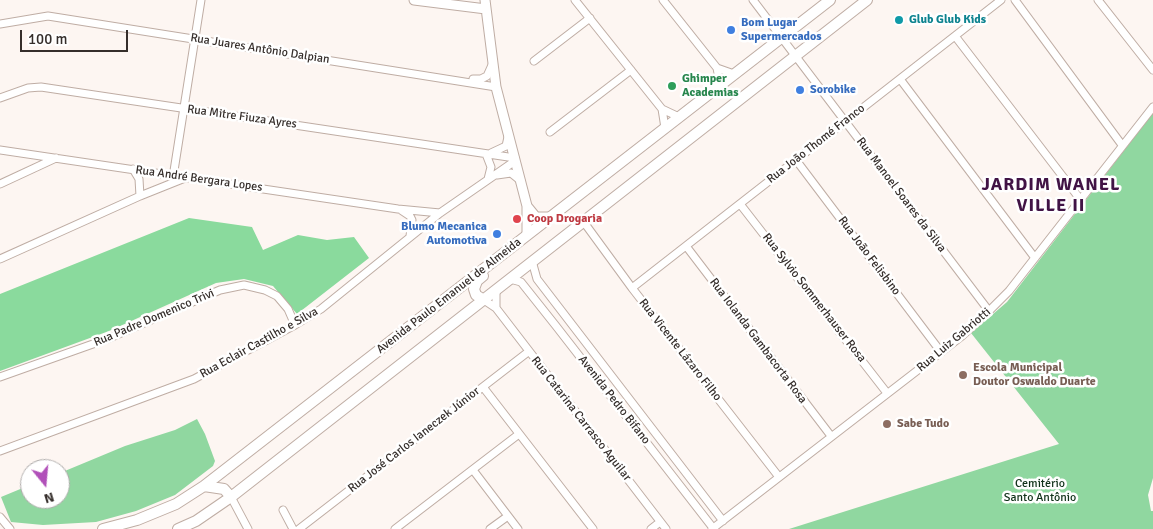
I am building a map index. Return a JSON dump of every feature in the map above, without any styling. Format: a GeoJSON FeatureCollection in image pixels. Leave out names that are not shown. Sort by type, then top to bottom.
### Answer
{"type":"FeatureCollection","features":[{"type":"Feature","properties":{"kind":"main road","name":"Avenida Paulo Emanuel de Almeida"},"geometry":{"type":"LineString","coordinates":[[103,529],[137,520],[176,504],[204,486],[830,0]]}},
{"type":"Feature","properties":{"kind":"main road","name":"Avenida Paulo Emanuel de Almeida"},"geometry":{"type":"LineString","coordinates":[[178,529],[196,521],[231,497],[867,0]]}},
{"type":"Feature","properties":{"kind":"main road"},"geometry":{"type":"LineString","coordinates":[[484,300],[474,293],[475,284],[502,261],[515,244]]}},
{"type":"Feature","properties":{"kind":"main road"},"geometry":{"type":"LineString","coordinates":[[204,486],[224,489],[231,497]]}},
{"type":"Feature","properties":{"kind":"street"},"geometry":{"type":"LineString","coordinates":[[164,186],[171,181],[174,175],[201,0]]}},
{"type":"Feature","properties":{"kind":"street"},"geometry":{"type":"LineString","coordinates":[[414,0],[461,7],[486,4],[495,82],[527,206],[527,235]]}},
{"type":"Feature","properties":{"kind":"street"},"geometry":{"type":"LineString","coordinates":[[461,7],[474,0]]}},
{"type":"Feature","properties":{"kind":"street"},"geometry":{"type":"LineString","coordinates":[[575,0],[662,110],[679,117]]}},
{"type":"Feature","properties":{"kind":"street"},"geometry":{"type":"LineString","coordinates":[[663,0],[717,68],[720,84]]}},
{"type":"Feature","properties":{"kind":"street"},"geometry":{"type":"LineString","coordinates":[[753,0],[796,56]]}},
{"type":"Feature","properties":{"kind":"street","name":"Rua João Thomé Franco"},"geometry":{"type":"LineString","coordinates":[[632,288],[1001,0]]}},
{"type":"Feature","properties":{"kind":"street"},"geometry":{"type":"LineString","coordinates":[[1015,0],[1122,145]]}},
{"type":"Feature","properties":{"kind":"street"},"geometry":{"type":"LineString","coordinates":[[1098,0],[1153,70]]}},
{"type":"Feature","properties":{"kind":"street","name":"Rua Juares Antônio Dalpian"},"geometry":{"type":"LineString","coordinates":[[0,24],[48,16],[460,80],[495,82]]}},
{"type":"Feature","properties":{"kind":"street"},"geometry":{"type":"LineString","coordinates":[[534,61],[590,18]]}},
{"type":"Feature","properties":{"kind":"street"},"geometry":{"type":"LineString","coordinates":[[955,36],[1080,199]]}},
{"type":"Feature","properties":{"kind":"street","name":"Rua Manoel Soares da Silva"},"geometry":{"type":"LineString","coordinates":[[796,56],[989,311]]}},
{"type":"Feature","properties":{"kind":"street"},"geometry":{"type":"LineString","coordinates":[[481,79],[491,71],[492,64]]}},
{"type":"Feature","properties":{"kind":"street"},"geometry":{"type":"LineString","coordinates":[[717,68],[734,74]]}},
{"type":"Feature","properties":{"kind":"street"},"geometry":{"type":"LineString","coordinates":[[550,132],[631,70]]}},
{"type":"Feature","properties":{"kind":"street","name":"Rua Juares Antônio Dalpian"},"geometry":{"type":"LineString","coordinates":[[460,80],[481,79],[495,82]]}},
{"type":"Feature","properties":{"kind":"street"},"geometry":{"type":"LineString","coordinates":[[900,79],[1035,258]]}},
{"type":"Feature","properties":{"kind":"street","name":"Rua Mitre Fiuza Ayres"},"geometry":{"type":"LineString","coordinates":[[0,98],[28,88],[41,87],[486,154],[515,160]]}},
{"type":"Feature","properties":{"kind":"street","name":"Rua Luiz Gabriotti"},"geometry":{"type":"LineString","coordinates":[[712,529],[941,352],[989,311],[1009,291],[1153,107]]}},
{"type":"Feature","properties":{"kind":"street"},"geometry":{"type":"LineString","coordinates":[[662,110],[664,128]]}},
{"type":"Feature","properties":{"kind":"street"},"geometry":{"type":"LineString","coordinates":[[488,179],[491,167],[486,154],[497,152],[506,146],[508,134]]}},
{"type":"Feature","properties":{"kind":"street","name":"Rua André Bergara Lopes"},"geometry":{"type":"LineString","coordinates":[[0,150],[398,209],[440,213]]}},
{"type":"Feature","properties":{"kind":"street"},"geometry":{"type":"LineString","coordinates":[[0,184],[56,158]]}},
{"type":"Feature","properties":{"kind":"street","name":"Rua Eclair Castilho e Silva"},"geometry":{"type":"LineString","coordinates":[[0,452],[194,380],[296,325],[321,309],[425,224],[515,160]]}},
{"type":"Feature","properties":{"kind":"street","name":"Rua João Felisbino"},"geometry":{"type":"LineString","coordinates":[[796,160],[941,352]]}},
{"type":"Feature","properties":{"kind":"street"},"geometry":{"type":"LineString","coordinates":[[133,169],[139,179],[140,196]]}},
{"type":"Feature","properties":{"kind":"street","name":"Rua Eclair Castilho e Silva"},"geometry":{"type":"LineString","coordinates":[[488,179],[499,174],[511,173],[521,180]]}},
{"type":"Feature","properties":{"kind":"street"},"geometry":{"type":"LineString","coordinates":[[0,259],[140,196],[190,177]]}},
{"type":"Feature","properties":{"kind":"street","name":"Rua Sylvio Sommerhauser Rosa"},"geometry":{"type":"LineString","coordinates":[[740,204],[887,393]]}},
{"type":"Feature","properties":{"kind":"street"},"geometry":{"type":"LineString","coordinates":[[527,206],[536,217],[550,217]]}},
{"type":"Feature","properties":{"kind":"street","name":"Rua André Bergara Lopes"},"geometry":{"type":"LineString","coordinates":[[398,209],[425,224]]}},
{"type":"Feature","properties":{"kind":"street"},"geometry":{"type":"LineString","coordinates":[[424,211],[430,216],[425,224]]}},
{"type":"Feature","properties":{"kind":"street"},"geometry":{"type":"LineString","coordinates":[[410,216],[412,226],[410,236]]}},
{"type":"Feature","properties":{"kind":"street","name":"Rua Vicente Lázaro Filho"},"geometry":{"type":"LineString","coordinates":[[583,221],[632,288],[779,477]]}},
{"type":"Feature","properties":{"kind":"street","name":"Rua Iolanda Gambacorta Rosa"},"geometry":{"type":"LineString","coordinates":[[686,246],[831,436]]}},
{"type":"Feature","properties":{"kind":"street","name":"Avenida Pedro Bifano"},"geometry":{"type":"LineString","coordinates":[[532,262],[537,279],[723,521]]}},
{"type":"Feature","properties":{"kind":"street","name":"Avenida Pedro Bifano"},"geometry":{"type":"LineString","coordinates":[[509,279],[521,282],[712,529]]}},
{"type":"Feature","properties":{"kind":"street","name":"Rua Padre Domenico Trivi"},"geometry":{"type":"LineString","coordinates":[[0,377],[107,339],[220,290],[244,285],[265,290],[277,296],[296,325]]}},
{"type":"Feature","properties":{"kind":"street"},"geometry":{"type":"LineString","coordinates":[[496,290],[496,308]]}},
{"type":"Feature","properties":{"kind":"street","name":"Rua Catarina Carrasco Aguilar"},"geometry":{"type":"LineString","coordinates":[[484,300],[496,308],[666,529]]}},
{"type":"Feature","properties":{"kind":"street"},"geometry":{"type":"LineString","coordinates":[[556,326],[567,317]]}},
{"type":"Feature","properties":{"kind":"street","name":"Rua José Carlos Ianeczek Júnior"},"geometry":{"type":"LineString","coordinates":[[299,529],[528,352]]}},
{"type":"Feature","properties":{"kind":"street"},"geometry":{"type":"LineString","coordinates":[[483,387],[593,529]]}},
{"type":"Feature","properties":{"kind":"street"},"geometry":{"type":"LineString","coordinates":[[395,529],[519,434]]}},
{"type":"Feature","properties":{"kind":"street"},"geometry":{"type":"LineString","coordinates":[[473,470],[518,529]]}},
{"type":"Feature","properties":{"kind":"street"},"geometry":{"type":"LineString","coordinates":[[231,497],[248,529]]}},
{"type":"Feature","properties":{"kind":"street"},"geometry":{"type":"LineString","coordinates":[[283,510],[293,529]]}},
{"type":"Feature","properties":{"kind":"street"},"geometry":{"type":"LineString","coordinates":[[490,529],[508,516]]}},
{"type":"Feature","properties":{"kind":"street"},"geometry":{"type":"LineString","coordinates":[[0,517],[10,529]]}},
{"type":"Feature","properties":{"kind":"street"},"geometry":{"type":"LineString","coordinates":[[651,529],[660,522]]}},
{"type":"Feature","properties":{"kind":"green space","name":"Cemitério Santo Antônio"},"geometry":{"type":"Polygon","coordinates":[[[1153,113],[1153,478],[1148,495],[1151,511],[1153,511],[1153,529],[789,529],[1059,444],[971,333],[1007,302],[1153,113]]]}},
{"type":"Feature","properties":{"kind":"green space"},"geometry":{"type":"Polygon","coordinates":[[[189,218],[252,227],[263,250],[298,235],[327,240],[354,237],[369,258],[297,314],[273,286],[244,279],[216,283],[109,331],[0,371],[0,294],[189,218]]]}},
{"type":"Feature","properties":{"kind":"green space"},"geometry":{"type":"Polygon","coordinates":[[[197,419],[215,461],[213,466],[175,495],[136,511],[96,522],[43,525],[11,522],[1,497],[20,489],[20,509],[70,509],[70,469],[125,446],[175,430],[197,419]]]}},
{"type":"Feature","properties":{"kind":"place","name":"Glub Glub Kids"},"geometry":{"type":"Point","coordinates":[899,20]}},
{"type":"Feature","properties":{"kind":"place","name":"Bom Lugar Supermercados"},"geometry":{"type":"Point","coordinates":[731,30]}},
{"type":"Feature","properties":{"kind":"place","name":"Ghimper Academias"},"geometry":{"type":"Point","coordinates":[672,86]}},
{"type":"Feature","properties":{"kind":"place","name":"Sorobike"},"geometry":{"type":"Point","coordinates":[800,90]}},
{"type":"Feature","properties":{"kind":"place","name":"Coop Drogaria"},"geometry":{"type":"Point","coordinates":[517,219]}},
{"type":"Feature","properties":{"kind":"place","name":"Blumo Mecanica Automotiva"},"geometry":{"type":"Point","coordinates":[497,234]}},
{"type":"Feature","properties":{"kind":"place","name":"Escola Municipal Doutor Oswaldo Duarte"},"geometry":{"type":"Point","coordinates":[963,375]}},
{"type":"Feature","properties":{"kind":"place","name":"Sabe Tudo"},"geometry":{"type":"Point","coordinates":[887,424]}},
{"type":"Feature","properties":{"kind":"district","name":"JARDIM WANEL VILLE II"},"geometry":{"type":"Point","coordinates":[1051,195]}}]}
